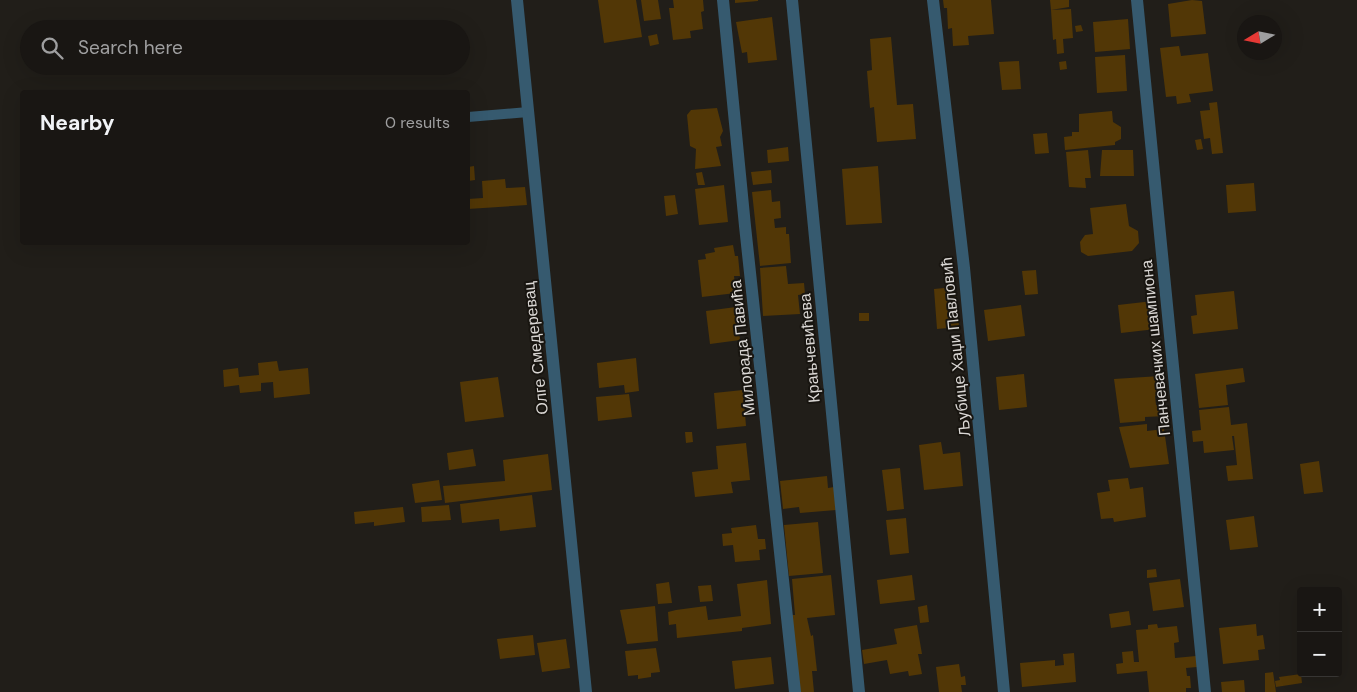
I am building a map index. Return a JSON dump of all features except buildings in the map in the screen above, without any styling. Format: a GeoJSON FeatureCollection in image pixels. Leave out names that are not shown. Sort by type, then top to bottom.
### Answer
{"type":"FeatureCollection","features":[{"type":"Feature","properties":{"kind":"street","name":"Олге Смедеревац"},"geometry":{"type":"LineString","coordinates":[[516,0],[586,692]]}},
{"type":"Feature","properties":{"kind":"street","name":"Милорада Павића"},"geometry":{"type":"LineString","coordinates":[[723,0],[746,236],[795,692]]}},
{"type":"Feature","properties":{"kind":"street","name":"Крањчевићева"},"geometry":{"type":"LineString","coordinates":[[792,0],[859,692]]}},
{"type":"Feature","properties":{"kind":"street","name":"Љубице Хаџи Павловић"},"geometry":{"type":"LineString","coordinates":[[933,0],[964,268],[1004,692]]}},
{"type":"Feature","properties":{"kind":"street","name":"Панчевачких шампиона"},"geometry":{"type":"LineString","coordinates":[[1137,0],[1205,692]]}},
{"type":"Feature","properties":{"kind":"lane"},"geometry":{"type":"LineString","coordinates":[[470,117],[528,112]]}}]}
